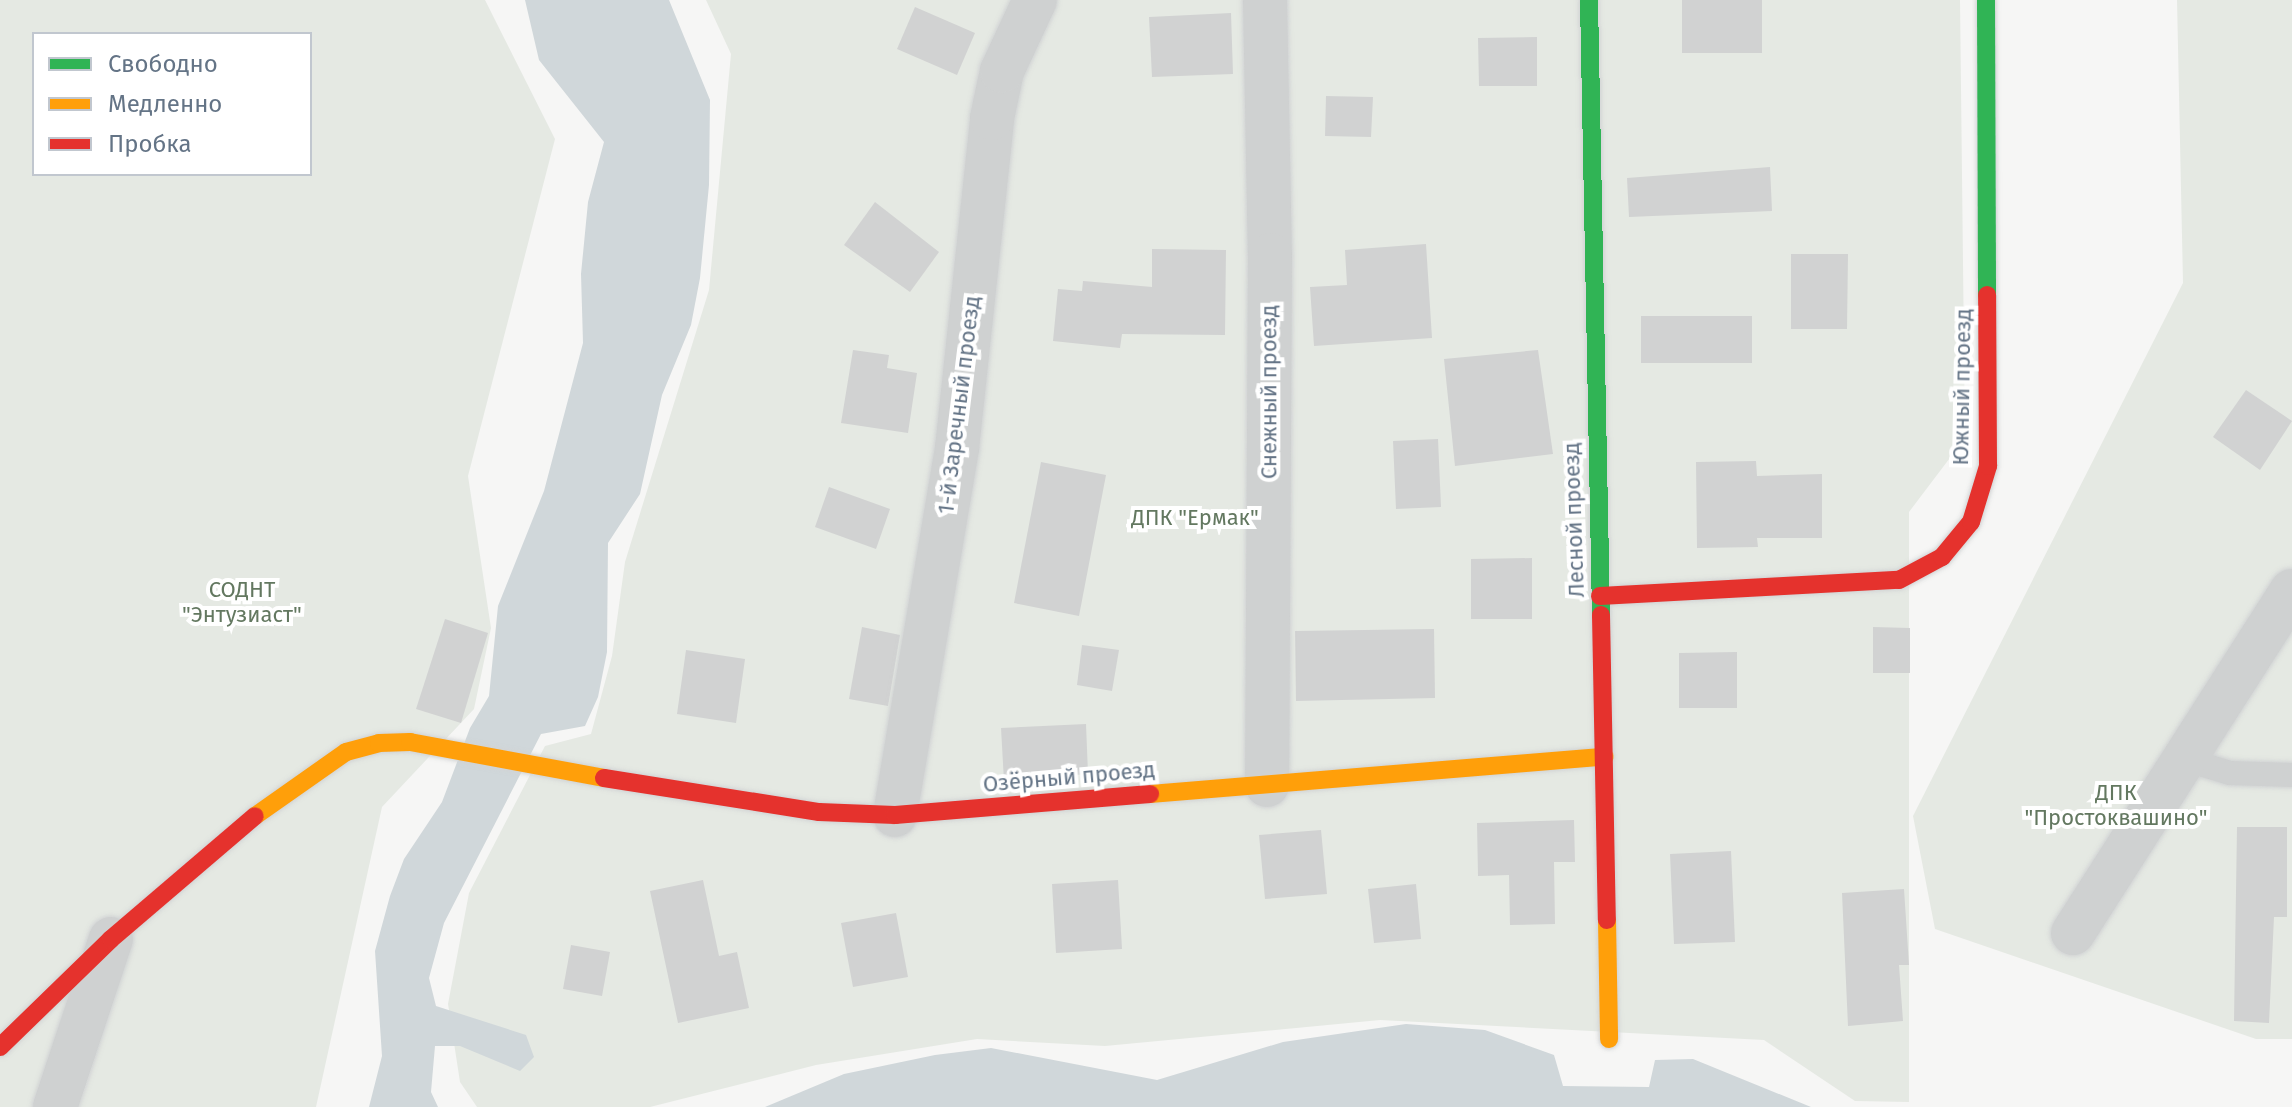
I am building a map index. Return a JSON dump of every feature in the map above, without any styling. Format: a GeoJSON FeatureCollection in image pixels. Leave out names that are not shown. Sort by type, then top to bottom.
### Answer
{"type":"FeatureCollection","features":[{"type":"Feature","properties":{"kind":"street","name":"1-й Заречный проезд"},"geometry":{"type":"LineString","coordinates":[[895,815],[957,448],[992,118],[1002,71],[1035,0]]}},
{"type":"Feature","properties":{"kind":"street","name":"Снежный проезд"},"geometry":{"type":"LineString","coordinates":[[1265,0],[1270,255],[1267,785]]}},
{"type":"Feature","properties":{"kind":"street","name":"Лесной проезд"},"geometry":{"type":"LineString","coordinates":[[1589,0],[1609,1039]]}},
{"type":"Feature","properties":{"kind":"street","name":"Южный проезд"},"geometry":{"type":"LineString","coordinates":[[1600,596],[1899,580],[1942,557],[1971,522],[1988,466],[1986,0]]}},
{"type":"Feature","properties":{"kind":"street"},"geometry":{"type":"LineString","coordinates":[[2073,933],[2292,591]]}},
{"type":"Feature","properties":{"kind":"street","name":"Озёрный проезд"},"geometry":{"type":"LineString","coordinates":[[0,1047],[111,939],[314,770],[379,743],[437,747],[539,768],[819,812],[895,815],[1604,757]]}},
{"type":"Feature","properties":{"kind":"street"},"geometry":{"type":"LineString","coordinates":[[55,1107],[111,939]]}},
{"type":"Feature","properties":{"kind":"lane"},"geometry":{"type":"LineString","coordinates":[[2184,759],[2230,773],[2292,775]]}},
{"type":"Feature","properties":{"kind":"green space","name":"СОДНТ \"Энтузиаст\""},"geometry":{"type":"Polygon","coordinates":[[[0,0],[485,0],[555,139],[468,476],[491,628],[474,709],[382,807],[316,1107],[0,1107],[0,0]]]}},
{"type":"Feature","properties":{"kind":"green space","name":"ДПК \"Ермак\""},"geometry":{"type":"Polygon","coordinates":[[[706,0],[1960,0],[1965,438],[1909,512],[1909,1102],[1855,1101],[1764,1040],[1380,1020],[1105,1046],[977,1039],[816,1065],[650,1107],[477,1107],[460,1082],[448,1004],[469,893],[545,746],[591,734],[612,656],[625,562],[709,290],[731,54],[706,0]]]}},
{"type":"Feature","properties":{"kind":"green space","name":"ДПК \"Простоквашино\""},"geometry":{"type":"Polygon","coordinates":[[[2177,0],[2292,0],[2292,1039],[2256,1039],[1935,929],[1913,816],[2183,283],[2177,0]]]}},
{"type":"Feature","properties":{"kind":"shaded area"},"geometry":{"type":"Polygon","coordinates":[[[525,0],[669,0],[710,100],[709,185],[700,278],[691,325],[662,395],[640,494],[608,543],[607,652],[598,697],[585,726],[541,734],[444,923],[429,978],[436,1006],[526,1035],[534,1057],[520,1071],[460,1046],[435,1046],[431,1092],[438,1107],[369,1107],[382,1056],[375,951],[390,896],[404,859],[442,802],[470,728],[489,696],[498,606],[544,491],[583,343],[581,274],[588,202],[604,142],[539,60],[525,0]]]}},
{"type":"Feature","properties":{"kind":"shaded area"},"geometry":{"type":"Polygon","coordinates":[[[1406,1024],[1485,1030],[1554,1055],[1563,1086],[1649,1087],[1655,1060],[1693,1059],[1811,1107],[765,1107],[844,1074],[935,1055],[991,1048],[1157,1080],[1283,1042],[1406,1024]]]}},
{"type":"Feature","properties":{"kind":"building"},"geometry":{"type":"Polygon","coordinates":[[[1682,0],[1762,0],[1762,53],[1682,53],[1682,0]]]}},
{"type":"Feature","properties":{"kind":"building"},"geometry":{"type":"Polygon","coordinates":[[[915,7],[975,33],[957,75],[897,49],[915,7]]]}},
{"type":"Feature","properties":{"kind":"building"},"geometry":{"type":"Polygon","coordinates":[[[1231,13],[1233,74],[1152,77],[1149,17],[1231,13]]]}},
{"type":"Feature","properties":{"kind":"building"},"geometry":{"type":"Polygon","coordinates":[[[1537,37],[1537,86],[1479,86],[1478,38],[1537,37]]]}},
{"type":"Feature","properties":{"kind":"building"},"geometry":{"type":"Polygon","coordinates":[[[1326,96],[1373,97],[1371,137],[1325,136],[1326,96]]]}},
{"type":"Feature","properties":{"kind":"building"},"geometry":{"type":"Polygon","coordinates":[[[1770,167],[1772,211],[1629,217],[1627,178],[1770,167]]]}},
{"type":"Feature","properties":{"kind":"building"},"geometry":{"type":"Polygon","coordinates":[[[875,202],[939,252],[910,292],[844,245],[875,202]]]}},
{"type":"Feature","properties":{"kind":"building"},"geometry":{"type":"Polygon","coordinates":[[[1426,244],[1432,338],[1314,346],[1310,287],[1347,285],[1345,250],[1426,244]]]}},
{"type":"Feature","properties":{"kind":"building"},"geometry":{"type":"Polygon","coordinates":[[[1152,249],[1226,250],[1225,335],[1122,334],[1120,348],[1053,341],[1058,289],[1082,291],[1083,281],[1152,287],[1152,249]]]}},
{"type":"Feature","properties":{"kind":"building"},"geometry":{"type":"Polygon","coordinates":[[[1791,254],[1848,254],[1847,329],[1791,329],[1791,254]]]}},
{"type":"Feature","properties":{"kind":"building"},"geometry":{"type":"Polygon","coordinates":[[[1641,316],[1752,316],[1752,363],[1641,363],[1641,316]]]}},
{"type":"Feature","properties":{"kind":"building"},"geometry":{"type":"Polygon","coordinates":[[[853,350],[889,355],[887,368],[917,373],[908,433],[841,423],[853,350]]]}},
{"type":"Feature","properties":{"kind":"building"},"geometry":{"type":"Polygon","coordinates":[[[1538,350],[1553,454],[1455,466],[1444,359],[1538,350]]]}},
{"type":"Feature","properties":{"kind":"building"},"geometry":{"type":"Polygon","coordinates":[[[2246,390],[2292,421],[2260,470],[2213,437],[2246,390]]]}},
{"type":"Feature","properties":{"kind":"building"},"geometry":{"type":"Polygon","coordinates":[[[1438,439],[1441,507],[1396,509],[1393,441],[1438,439]]]}},
{"type":"Feature","properties":{"kind":"building"},"geometry":{"type":"Polygon","coordinates":[[[1756,461],[1757,476],[1822,474],[1822,538],[1757,538],[1758,547],[1697,548],[1696,462],[1756,461]]]}},
{"type":"Feature","properties":{"kind":"building"},"geometry":{"type":"Polygon","coordinates":[[[1041,462],[1106,475],[1079,616],[1014,603],[1041,462]]]}},
{"type":"Feature","properties":{"kind":"building"},"geometry":{"type":"Polygon","coordinates":[[[829,487],[890,509],[876,549],[815,527],[829,487]]]}},
{"type":"Feature","properties":{"kind":"building"},"geometry":{"type":"Polygon","coordinates":[[[1532,558],[1532,619],[1471,619],[1471,559],[1532,558]]]}},
{"type":"Feature","properties":{"kind":"building"},"geometry":{"type":"Polygon","coordinates":[[[445,619],[488,633],[461,723],[416,709],[445,619]]]}},
{"type":"Feature","properties":{"kind":"building"},"geometry":{"type":"Polygon","coordinates":[[[862,627],[900,635],[888,706],[849,699],[862,627]]]}},
{"type":"Feature","properties":{"kind":"building"},"geometry":{"type":"Polygon","coordinates":[[[1873,627],[1910,628],[1910,673],[1873,673],[1873,627]]]}},
{"type":"Feature","properties":{"kind":"building"},"geometry":{"type":"Polygon","coordinates":[[[1434,629],[1435,698],[1296,701],[1295,631],[1434,629]]]}},
{"type":"Feature","properties":{"kind":"building"},"geometry":{"type":"Polygon","coordinates":[[[1082,645],[1119,650],[1112,691],[1077,685],[1082,645]]]}},
{"type":"Feature","properties":{"kind":"building"},"geometry":{"type":"Polygon","coordinates":[[[686,650],[745,659],[736,723],[677,714],[686,650]]]}},
{"type":"Feature","properties":{"kind":"building"},"geometry":{"type":"Polygon","coordinates":[[[1737,652],[1737,708],[1679,708],[1679,653],[1737,652]]]}},
{"type":"Feature","properties":{"kind":"building"},"geometry":{"type":"Polygon","coordinates":[[[1086,724],[1088,774],[1004,781],[1001,728],[1086,724]]]}},
{"type":"Feature","properties":{"kind":"building"},"geometry":{"type":"Polygon","coordinates":[[[1574,820],[1575,862],[1554,862],[1555,924],[1510,925],[1509,875],[1478,876],[1477,823],[1574,820]]]}},
{"type":"Feature","properties":{"kind":"building"},"geometry":{"type":"Polygon","coordinates":[[[2237,827],[2287,827],[2287,917],[2274,917],[2269,1023],[2234,1021],[2237,827]]]}},
{"type":"Feature","properties":{"kind":"building"},"geometry":{"type":"Polygon","coordinates":[[[1321,830],[1327,894],[1265,899],[1259,835],[1321,830]]]}},
{"type":"Feature","properties":{"kind":"building"},"geometry":{"type":"Polygon","coordinates":[[[1731,851],[1735,942],[1674,944],[1670,854],[1731,851]]]}},
{"type":"Feature","properties":{"kind":"building"},"geometry":{"type":"Polygon","coordinates":[[[703,880],[719,956],[737,952],[749,1008],[678,1023],[650,891],[703,880]]]}},
{"type":"Feature","properties":{"kind":"building"},"geometry":{"type":"Polygon","coordinates":[[[1118,880],[1122,949],[1056,953],[1052,884],[1118,880]]]}},
{"type":"Feature","properties":{"kind":"building"},"geometry":{"type":"Polygon","coordinates":[[[1416,884],[1421,939],[1374,943],[1368,889],[1416,884]]]}},
{"type":"Feature","properties":{"kind":"building"},"geometry":{"type":"Polygon","coordinates":[[[1904,889],[1909,965],[1899,965],[1903,1021],[1848,1026],[1842,893],[1904,889]]]}},
{"type":"Feature","properties":{"kind":"building"},"geometry":{"type":"Polygon","coordinates":[[[896,913],[908,977],[853,987],[841,923],[896,913]]]}},
{"type":"Feature","properties":{"kind":"building"},"geometry":{"type":"Polygon","coordinates":[[[571,945],[610,952],[602,996],[563,989],[571,945]]]}},
{"type":"Feature","properties":{"kind":"traffic: fast"},"geometry":{"type":"LineString","coordinates":[[1589,0],[1601,615]]}},
{"type":"Feature","properties":{"kind":"traffic: fast"},"geometry":{"type":"LineString","coordinates":[[1986,0],[1987,295]]}},
{"type":"Feature","properties":{"kind":"traffic: slow"},"geometry":{"type":"LineString","coordinates":[[255,816],[346,752],[379,743],[410,742],[604,778]]}},
{"type":"Feature","properties":{"kind":"traffic: slow"},"geometry":{"type":"LineString","coordinates":[[1150,794],[1604,757]]}},
{"type":"Feature","properties":{"kind":"traffic: slow"},"geometry":{"type":"LineString","coordinates":[[1607,920],[1609,1039]]}},
{"type":"Feature","properties":{"kind":"traffic: jam"},"geometry":{"type":"LineString","coordinates":[[1600,596],[1899,580],[1942,557],[1971,522],[1988,466],[1987,295]]}},
{"type":"Feature","properties":{"kind":"traffic: jam"},"geometry":{"type":"LineString","coordinates":[[1601,615],[1607,920]]}},
{"type":"Feature","properties":{"kind":"traffic: jam"},"geometry":{"type":"LineString","coordinates":[[604,778],[819,812],[895,815],[1150,794]]}},
{"type":"Feature","properties":{"kind":"traffic: jam"},"geometry":{"type":"LineString","coordinates":[[0,1047],[111,939],[255,816]]}}]}
